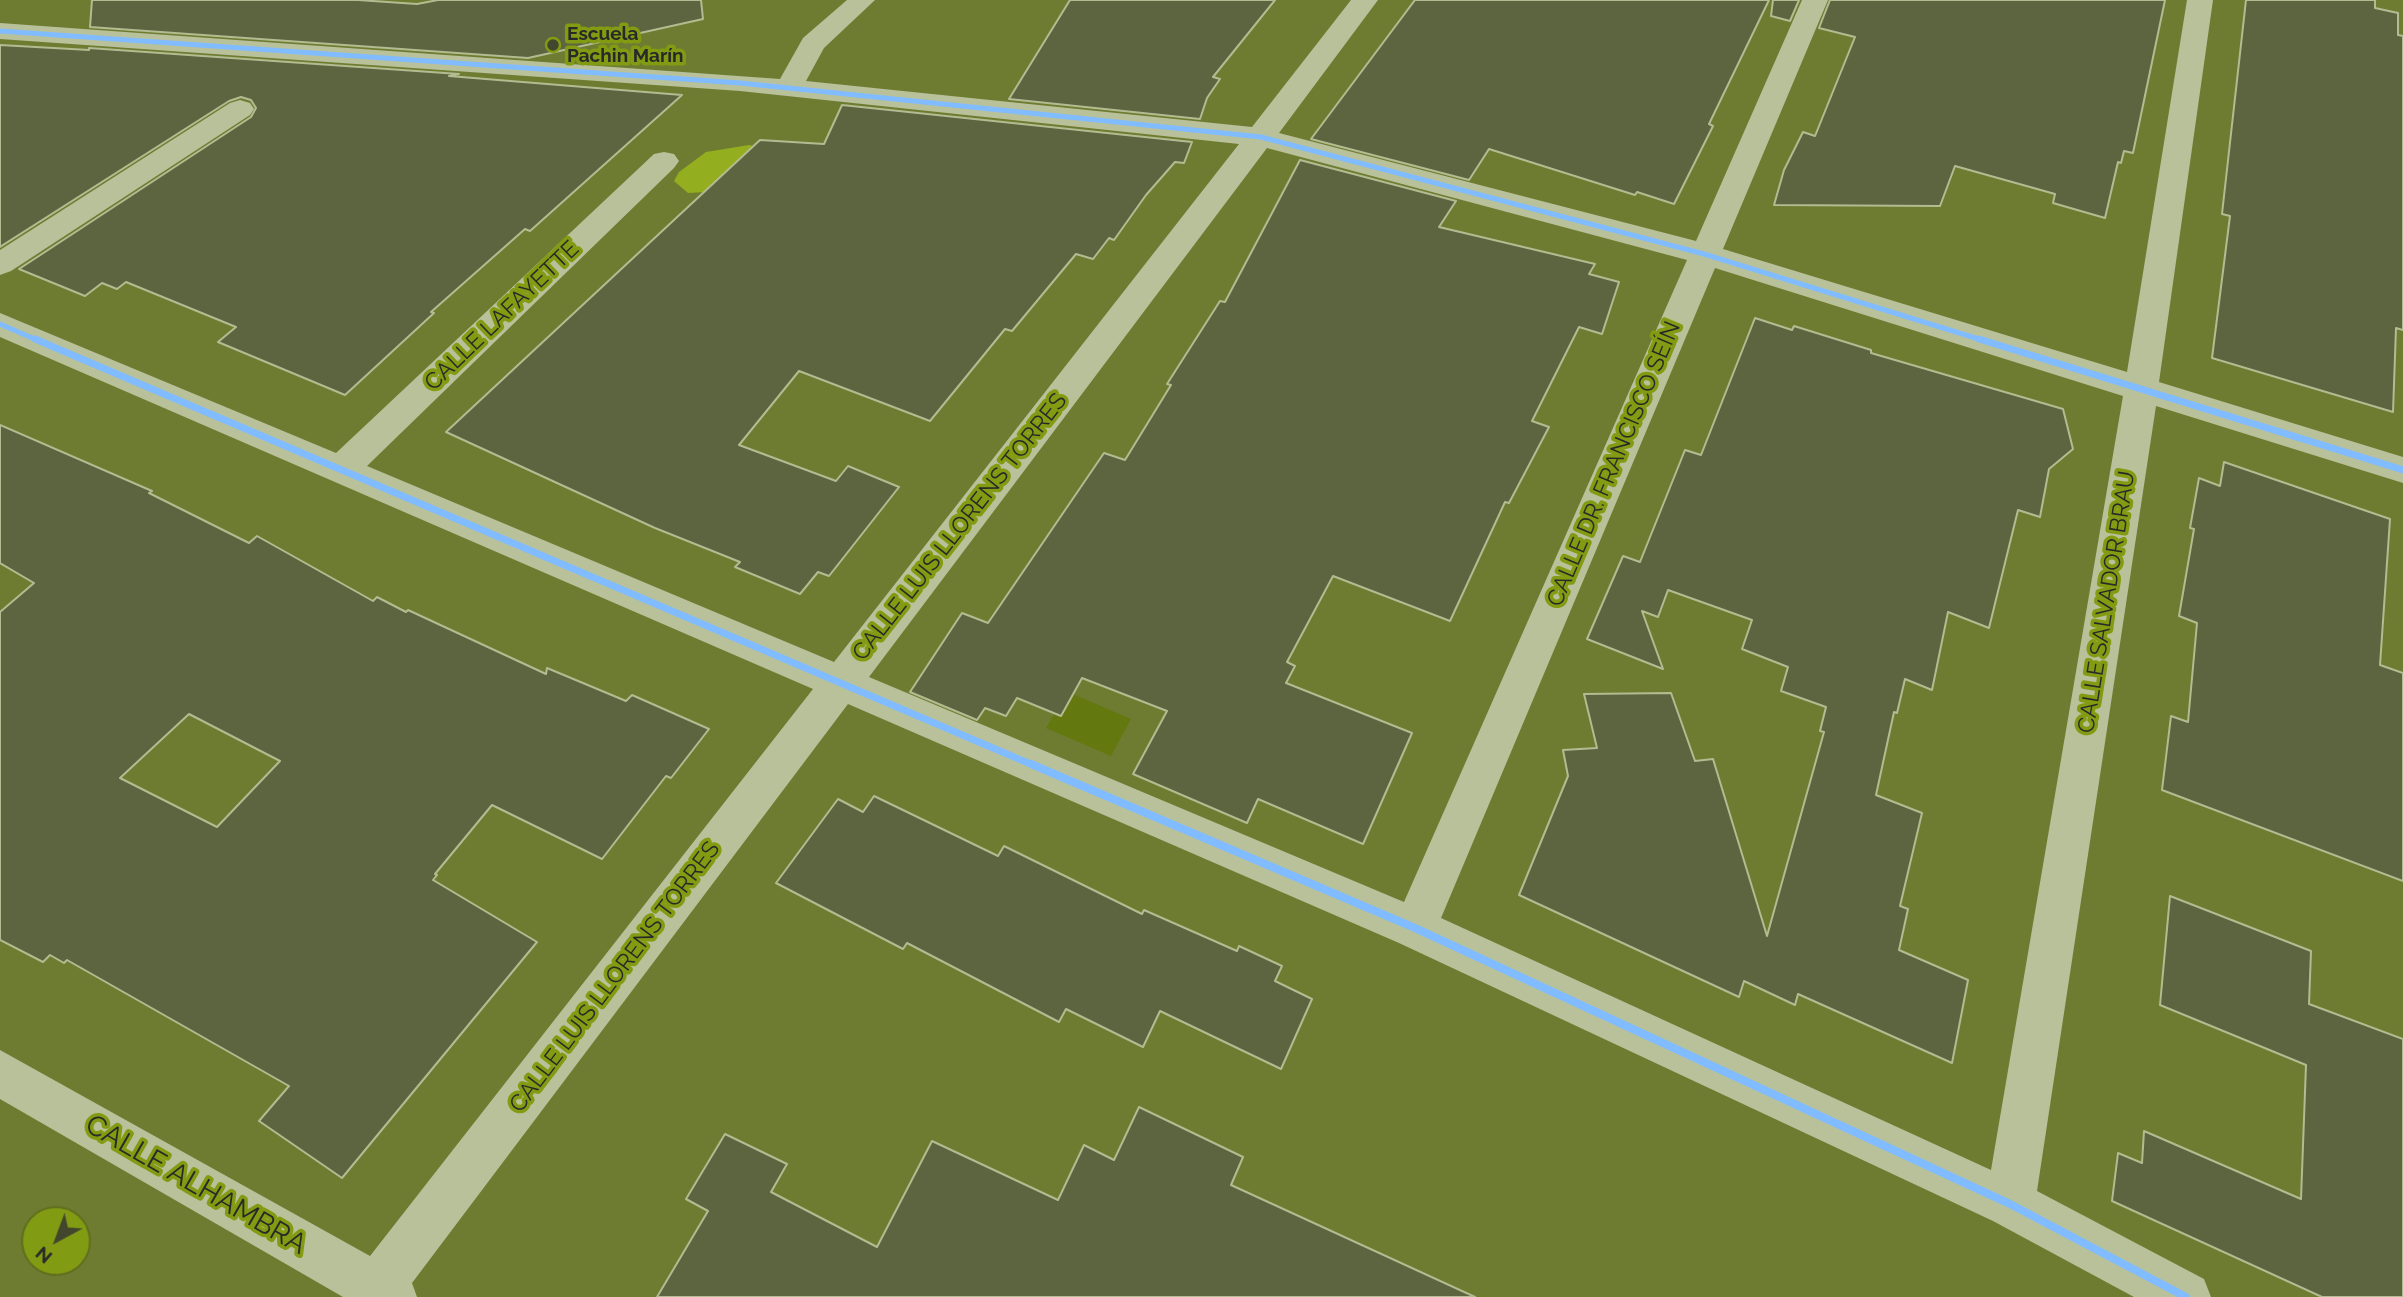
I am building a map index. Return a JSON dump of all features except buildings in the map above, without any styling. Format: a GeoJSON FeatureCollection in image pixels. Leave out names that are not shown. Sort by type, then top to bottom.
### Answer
{"type":"FeatureCollection","features":[{"type":"Feature","properties":{"kind":"street"},"geometry":{"type":"LineString","coordinates":[[789,88],[813,44],[862,0]]}},
{"type":"Feature","properties":{"kind":"street","name":"CALLE LUIS LLORENS TORRES"},"geometry":{"type":"LineString","coordinates":[[384,1293],[840,683],[1365,0]]}},
{"type":"Feature","properties":{"kind":"street","name":"CALLE DR. FRANCISCO SEÍN"},"geometry":{"type":"LineString","coordinates":[[1415,929],[1815,0]]}},
{"type":"Feature","properties":{"kind":"street","name":"CALLE SALVADOR BRAU"},"geometry":{"type":"LineString","coordinates":[[2010,1204],[2141,391],[2200,0]]}},
{"type":"Feature","properties":{"kind":"street"},"geometry":{"type":"LineString","coordinates":[[0,31],[789,88],[1261,137],[1704,254],[2403,470]]}},
{"type":"Feature","properties":{"kind":"street"},"geometry":{"type":"LineString","coordinates":[[0,264],[240,109]]}},
{"type":"Feature","properties":{"kind":"street","name":"CALLE LAFAYETTE"},"geometry":{"type":"LineString","coordinates":[[339,471],[664,161]]}},
{"type":"Feature","properties":{"kind":"street"},"geometry":{"type":"LineString","coordinates":[[0,324],[1415,929],[2010,1204],[2186,1297]]}},
{"type":"Feature","properties":{"kind":"street","name":"CALLE ALHAMBRA"},"geometry":{"type":"LineString","coordinates":[[0,1073],[384,1293]]}},
{"type":"Feature","properties":{"kind":"shaded area"},"geometry":{"type":"Polygon","coordinates":[[[749,145],[759,147],[706,192],[688,193],[674,181],[679,172],[706,152],[749,145]]]}},
{"type":"Feature","properties":{"kind":"shaded area"},"geometry":{"type":"Polygon","coordinates":[[[1068,692],[1131,719],[1111,756],[1046,728],[1068,692]]]}},
{"type":"Feature","properties":{"kind":"cycle path"},"geometry":{"type":"LineString","coordinates":[[0,31],[740,83],[1261,137],[1704,254],[2403,470]]}},
{"type":"Feature","properties":{"kind":"cycle path"},"geometry":{"type":"LineString","coordinates":[[0,324],[1415,928],[2010,1204],[2186,1297]]}},
{"type":"Feature","properties":{"kind":"place","name":"Escuela Pachin Marín"},"geometry":{"type":"Point","coordinates":[553,45]}}]}
